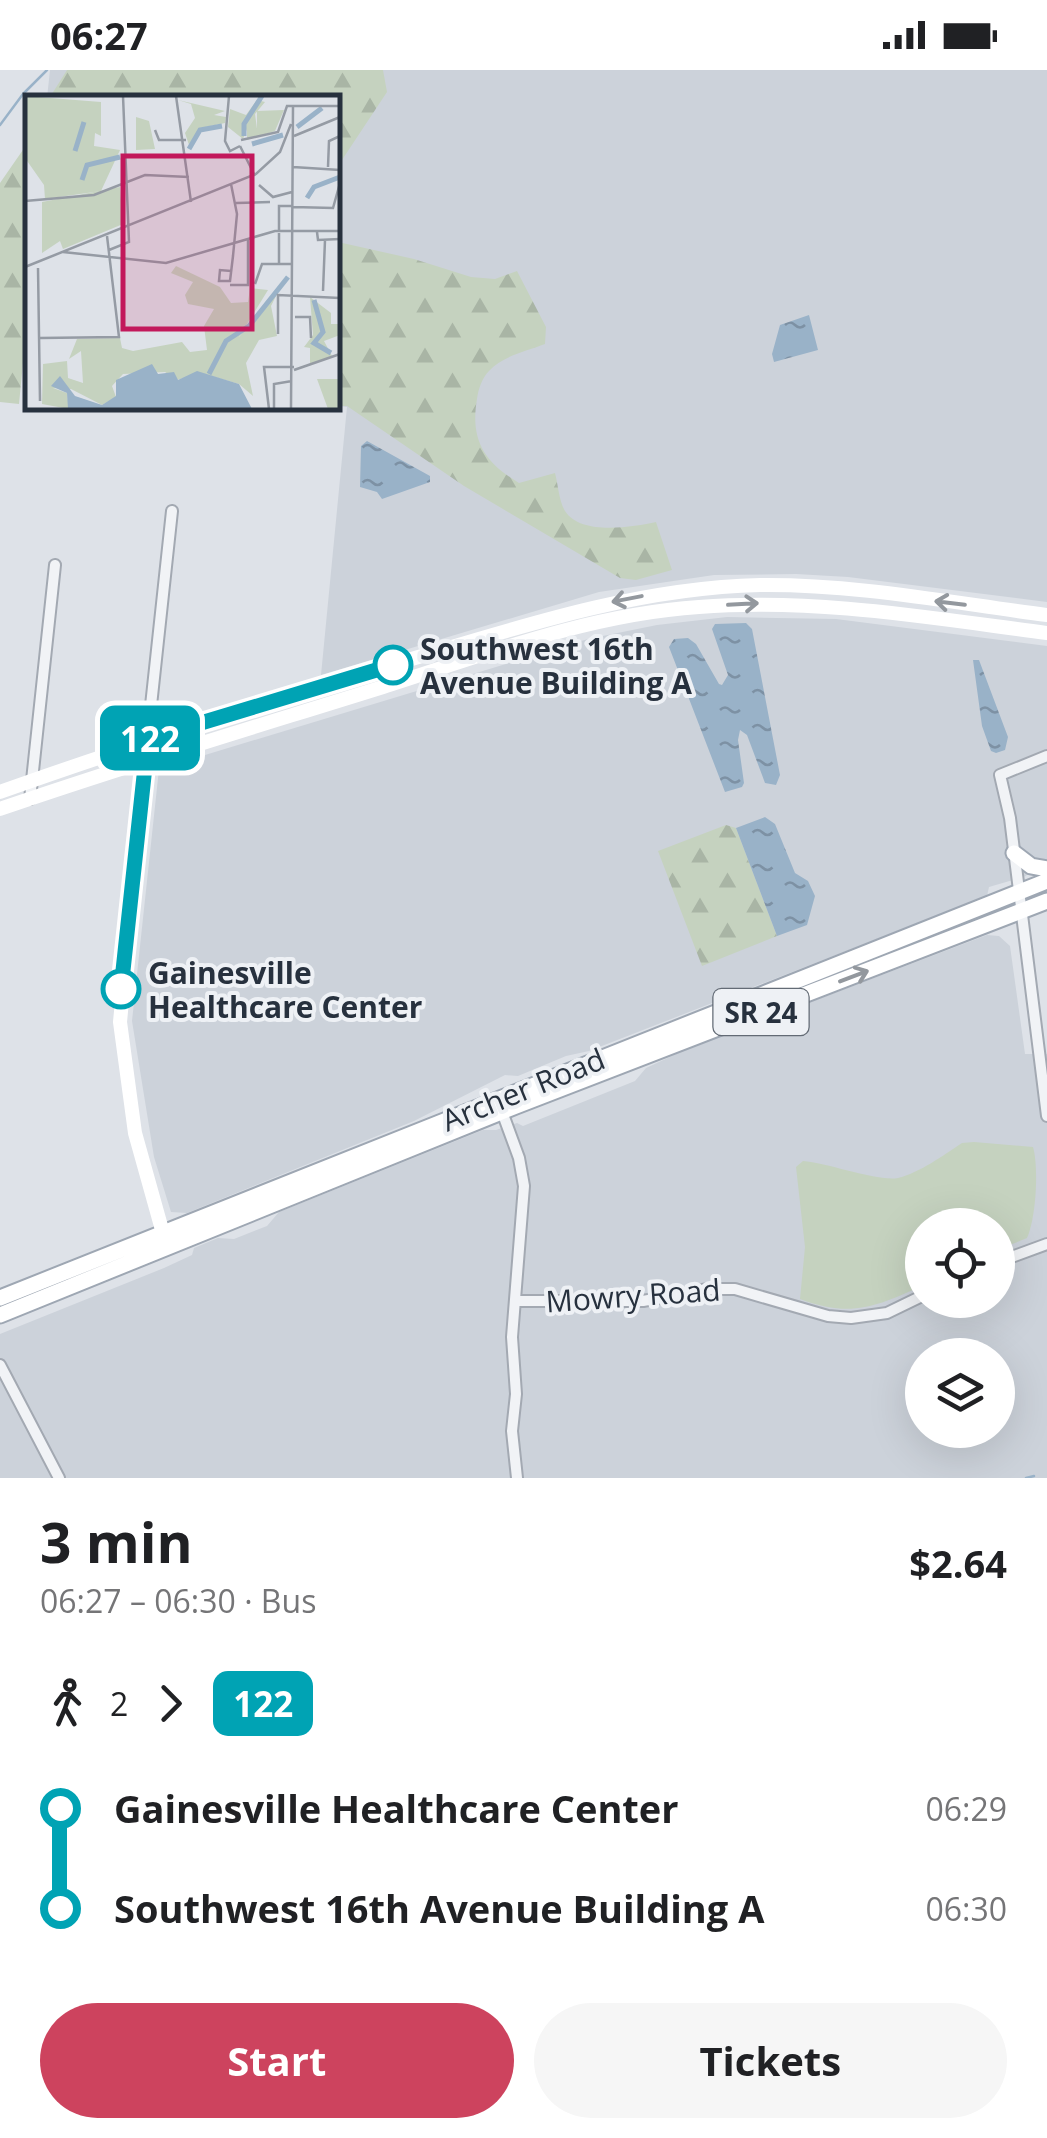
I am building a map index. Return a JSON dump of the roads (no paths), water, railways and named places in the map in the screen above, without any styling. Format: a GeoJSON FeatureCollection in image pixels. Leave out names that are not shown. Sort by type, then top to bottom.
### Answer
{"type":"FeatureCollection","features":[{"type":"Feature","properties":{"kind":"main road"},"geometry":{"type":"LineString","coordinates":[[0,792],[148,739],[550,618],[632,598],[761,585],[826,587],[1047,616]]}},
{"type":"Feature","properties":{"kind":"main road"},"geometry":{"type":"LineString","coordinates":[[0,810],[516,646],[643,613],[745,604],[824,605],[1047,633]]}},
{"type":"Feature","properties":{"kind":"main road"},"geometry":{"type":"LineString","coordinates":[[145,761],[120,1022],[138,1144],[165,1240]]}},
{"type":"Feature","properties":{"kind":"main road"},"geometry":{"type":"LineString","coordinates":[[1014,853],[1030,866],[1047,869]]}},
{"type":"Feature","properties":{"kind":"main road","name":"Archer Road"},"geometry":{"type":"LineString","coordinates":[[0,1314],[165,1240],[1047,881]]}},
{"type":"Feature","properties":{"kind":"main road","name":"Archer Road"},"geometry":{"type":"LineString","coordinates":[[499,1106],[1047,902]]}},
{"type":"Feature","properties":{"kind":"main road","name":"Archer Road"},"geometry":{"type":"LineString","coordinates":[[0,1298],[165,1240]]}},
{"type":"Feature","properties":{"kind":"street"},"geometry":{"type":"LineString","coordinates":[[145,761],[172,511]]}},
{"type":"Feature","properties":{"kind":"street"},"geometry":{"type":"LineString","coordinates":[[30,799],[54,565]]}},
{"type":"Feature","properties":{"kind":"street"},"geometry":{"type":"LineString","coordinates":[[1047,756],[1000,775],[1014,853],[1047,1116]]}},
{"type":"Feature","properties":{"kind":"street"},"geometry":{"type":"LineString","coordinates":[[499,1106],[519,1158],[524,1186],[512,1337],[516,1394],[512,1431],[517,1478]]}},
{"type":"Feature","properties":{"kind":"street"},"geometry":{"type":"LineString","coordinates":[[1015,1256],[1047,1244]]}},
{"type":"Feature","properties":{"kind":"street","name":"Mowry Road"},"geometry":{"type":"LineString","coordinates":[[514,1301],[622,1302],[735,1289],[828,1316],[852,1318],[887,1312],[905,1304]]}},
{"type":"Feature","properties":{"kind":"street"},"geometry":{"type":"LineString","coordinates":[[0,1364],[58,1478]]}},
{"type":"Feature","properties":{"kind":"water"},"geometry":{"type":"Polygon","coordinates":[[[809,315],[818,350],[774,362],[772,354],[780,325],[809,315]]]}},
{"type":"Feature","properties":{"kind":"water"},"geometry":{"type":"Polygon","coordinates":[[[367,441],[430,476],[430,482],[382,499],[377,492],[360,487],[361,446],[367,441]]]}},
{"type":"Feature","properties":{"kind":"water"},"geometry":{"type":"Polygon","coordinates":[[[746,623],[752,629],[780,775],[776,785],[765,783],[747,735],[740,730],[744,783],[725,792],[669,647],[674,639],[688,638],[722,685],[728,675],[712,629],[715,624],[746,623]]]}},
{"type":"Feature","properties":{"kind":"water"},"geometry":{"type":"Polygon","coordinates":[[[973,660],[979,660],[1008,737],[1005,750],[996,753],[991,751],[982,726],[973,660]]]}},
{"type":"Feature","properties":{"kind":"water"},"geometry":{"type":"Polygon","coordinates":[[[765,817],[775,824],[795,873],[808,881],[815,896],[807,925],[777,936],[736,828],[765,817]]]}},
{"type":"Feature","properties":{"kind":"waterway"},"geometry":{"type":"LineString","coordinates":[[0,125],[47,70]]}},
{"type":"Feature","properties":{"kind":"waterway"},"geometry":{"type":"LineString","coordinates":[[1026,1478],[1034,1476]]}},
{"type":"Feature","properties":{"kind":"place","name":"Southwest 16th Avenue Building A"},"geometry":{"type":"Point","coordinates":[393,665]}},
{"type":"Feature","properties":{"kind":"place","name":"Gainesville Healthcare Center"},"geometry":{"type":"Point","coordinates":[121,989]}}]}
